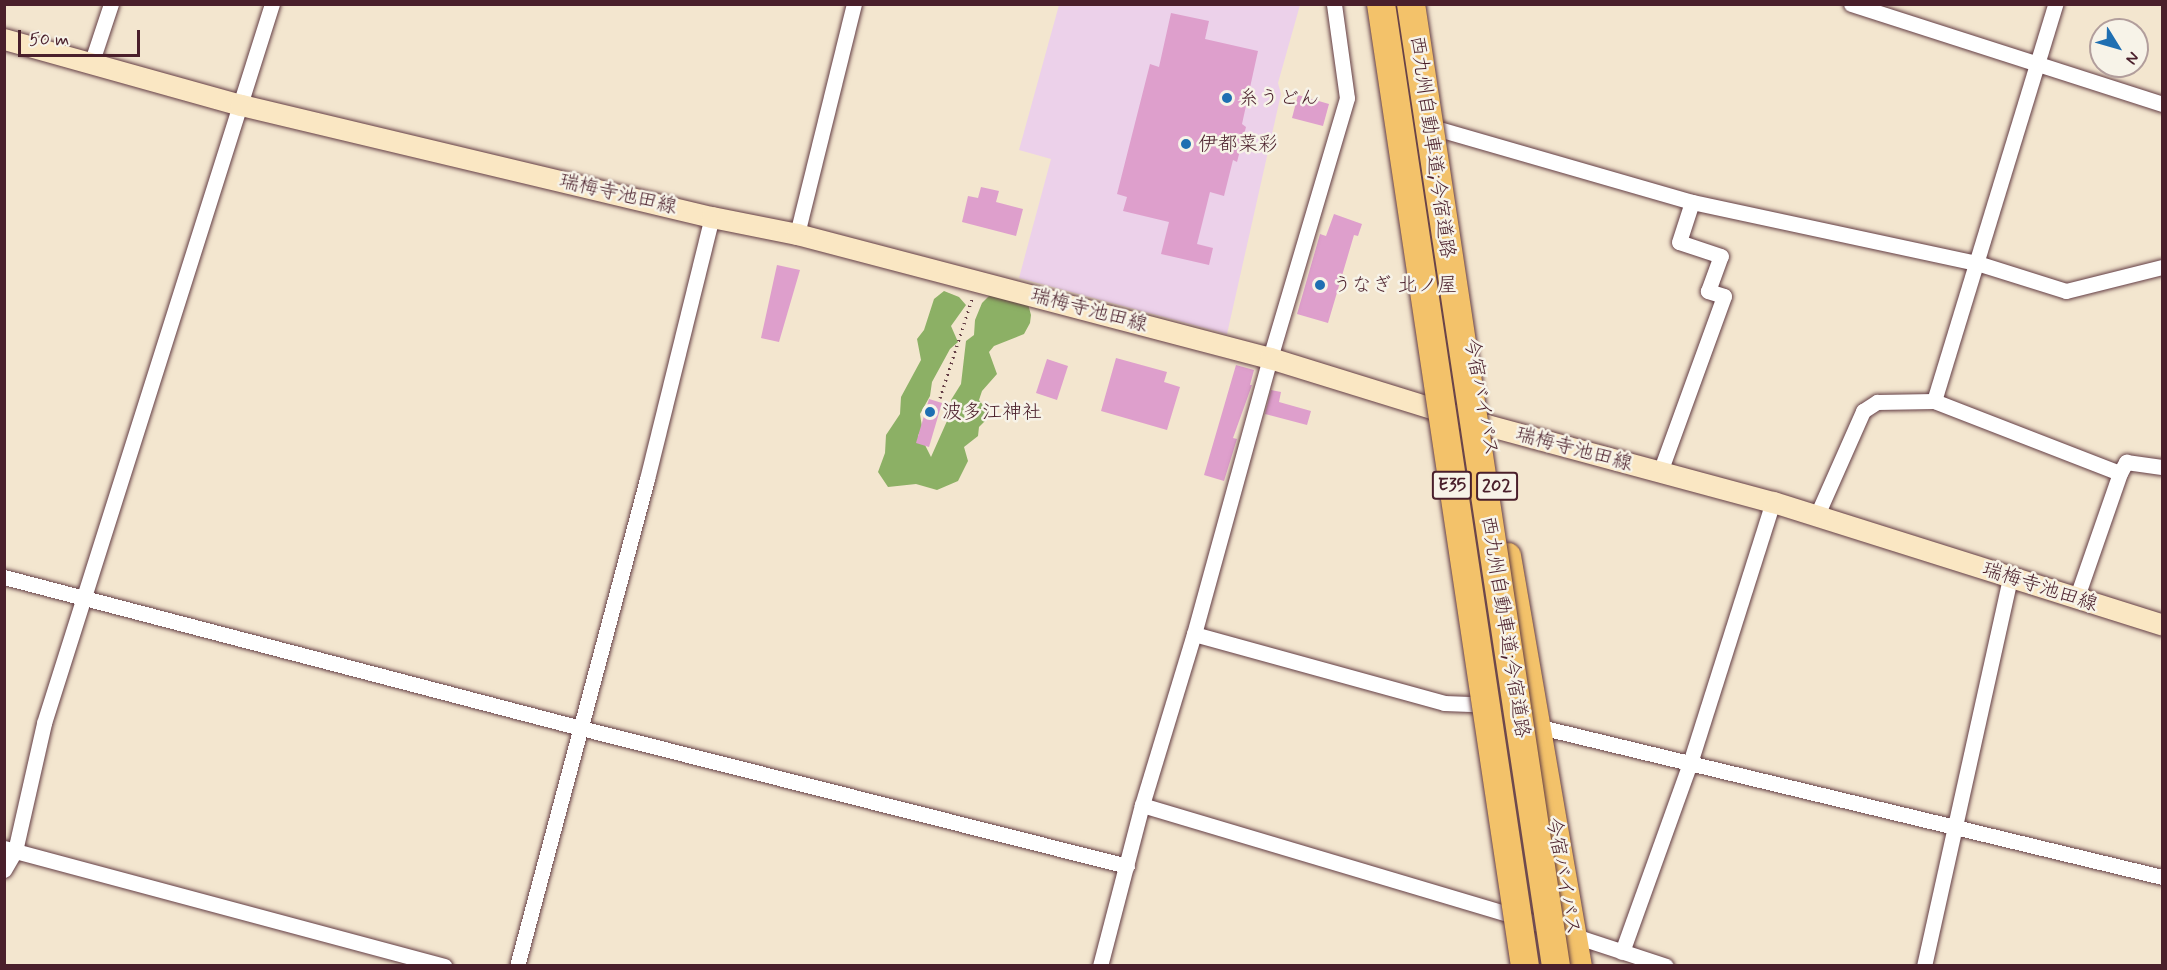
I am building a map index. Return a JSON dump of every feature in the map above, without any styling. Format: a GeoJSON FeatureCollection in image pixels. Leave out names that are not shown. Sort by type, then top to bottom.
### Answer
{"type":"FeatureCollection","features":[{"type":"Feature","properties":{"kind":"highway"},"geometry":{"type":"LineString","coordinates":[[1369,4],[1515,966]]}},
{"type":"Feature","properties":{"kind":"highway","name":"西九州自動車道;今宿道路"},"geometry":{"type":"LineString","coordinates":[[1381,4],[1524,966]]}},
{"type":"Feature","properties":{"kind":"highway","name":"西九州自動車道;今宿道路"},"geometry":{"type":"LineString","coordinates":[[1411,4],[1556,966]]}},
{"type":"Feature","properties":{"kind":"highway","name":"今宿バイパス"},"geometry":{"type":"LineString","coordinates":[[1422,4],[1458,264],[1579,966]]}},
{"type":"Feature","properties":{"kind":"main road","name":"瑞梅寺池田線"},"geometry":{"type":"LineString","coordinates":[[4,39],[241,105],[712,217],[796,234],[1270,358],[1487,425],[1817,515],[2076,600],[2163,625]]}},
{"type":"Feature","properties":{"kind":"street"},"geometry":{"type":"LineString","coordinates":[[91,64],[111,4]]}},
{"type":"Feature","properties":{"kind":"street"},"geometry":{"type":"LineString","coordinates":[[4,870],[44,723],[272,4]]}},
{"type":"Feature","properties":{"kind":"street"},"geometry":{"type":"LineString","coordinates":[[796,234],[854,4]]}},
{"type":"Feature","properties":{"kind":"street"},"geometry":{"type":"LineString","coordinates":[[1100,966],[1142,805],[1194,634],[1270,358],[1347,98],[1334,4]]}},
{"type":"Feature","properties":{"kind":"street"},"geometry":{"type":"LineString","coordinates":[[1851,4],[2163,104]]}},
{"type":"Feature","properties":{"kind":"street"},"geometry":{"type":"LineString","coordinates":[[1934,401],[2055,4]]}},
{"type":"Feature","properties":{"kind":"street"},"geometry":{"type":"LineString","coordinates":[[1439,129],[1692,202],[1977,263],[2066,291],[2163,267]]}},
{"type":"Feature","properties":{"kind":"street"},"geometry":{"type":"LineString","coordinates":[[1660,472],[1724,296],[1708,291],[1721,256],[1679,242],[1692,202]]}},
{"type":"Feature","properties":{"kind":"street"},"geometry":{"type":"LineString","coordinates":[[517,966],[647,478],[712,217]]}},
{"type":"Feature","properties":{"kind":"street"},"geometry":{"type":"LineString","coordinates":[[1817,515],[1863,411],[1877,402],[1934,401],[2120,473]]}},
{"type":"Feature","properties":{"kind":"street"},"geometry":{"type":"LineString","coordinates":[[2076,600],[2120,473],[2126,462],[2163,467]]}},
{"type":"Feature","properties":{"kind":"street"},"geometry":{"type":"LineString","coordinates":[[1622,952],[1690,763],[1773,502]]}},
{"type":"Feature","properties":{"kind":"street"},"geometry":{"type":"LineString","coordinates":[[4,577],[581,728],[1127,866]]}},
{"type":"Feature","properties":{"kind":"street"},"geometry":{"type":"LineString","coordinates":[[1924,966],[2010,577]]}},
{"type":"Feature","properties":{"kind":"street"},"geometry":{"type":"LineString","coordinates":[[1194,634],[1444,703],[1477,704]]}},
{"type":"Feature","properties":{"kind":"street"},"geometry":{"type":"LineString","coordinates":[[1536,726],[2163,877]]}},
{"type":"Feature","properties":{"kind":"street"},"geometry":{"type":"LineString","coordinates":[[1142,805],[1508,914],[1666,966]]}},
{"type":"Feature","properties":{"kind":"street"},"geometry":{"type":"LineString","coordinates":[[10,849],[444,966]]}},
{"type":"Feature","properties":{"kind":"path"},"geometry":{"type":"LineString","coordinates":[[940,398],[973,295]]}},
{"type":"Feature","properties":{"kind":"shaded area","name":"伊都菜彩"},"geometry":{"type":"Polygon","coordinates":[[[1059,5],[1300,5],[1278,83],[1281,94],[1227,334],[1019,278],[1051,159],[1019,150],[1059,5]]]}},
{"type":"Feature","properties":{"kind":"green space"},"geometry":{"type":"Polygon","coordinates":[[[944,291],[959,297],[966,305],[951,326],[958,342],[950,349],[932,382],[930,396],[920,414],[922,427],[918,436],[931,457],[951,412],[951,400],[961,384],[966,341],[974,335],[975,320],[982,303],[990,295],[1028,304],[1031,315],[1030,323],[1024,334],[994,346],[989,352],[997,374],[982,391],[979,400],[986,409],[987,419],[979,427],[978,436],[964,447],[968,461],[958,481],[937,490],[916,484],[888,487],[878,472],[885,453],[886,435],[900,414],[901,397],[921,360],[917,339],[924,330],[934,299],[944,291]]]}},
{"type":"Feature","properties":{"kind":"building","name":"伊都菜彩"},"geometry":{"type":"Polygon","coordinates":[[[1171,13],[1209,21],[1205,39],[1258,51],[1242,124],[1246,127],[1237,162],[1233,160],[1224,196],[1210,192],[1197,244],[1213,248],[1209,265],[1161,254],[1169,222],[1123,211],[1127,197],[1117,194],[1150,64],[1159,67],[1171,13]]]}},
{"type":"Feature","properties":{"kind":"building"},"geometry":{"type":"Polygon","coordinates":[[[1298,95],[1329,104],[1323,126],[1292,118],[1298,95]]]}},
{"type":"Feature","properties":{"kind":"building"},"geometry":{"type":"Polygon","coordinates":[[[981,187],[999,191],[996,202],[1023,209],[1016,236],[962,222],[968,196],[978,198],[981,187]]]}},
{"type":"Feature","properties":{"kind":"building"},"geometry":{"type":"Polygon","coordinates":[[[1334,214],[1362,224],[1358,236],[1354,235],[1328,323],[1297,314],[1320,234],[1326,236],[1334,214]]]}},
{"type":"Feature","properties":{"kind":"building"},"geometry":{"type":"Polygon","coordinates":[[[777,265],[800,270],[779,342],[761,338],[777,265]]]}},
{"type":"Feature","properties":{"kind":"building"},"geometry":{"type":"Polygon","coordinates":[[[1116,358],[1167,372],[1164,382],[1180,387],[1167,430],[1101,411],[1116,358]]]}},
{"type":"Feature","properties":{"kind":"building"},"geometry":{"type":"Polygon","coordinates":[[[1047,359],[1068,366],[1057,400],[1036,393],[1047,359]]]}},
{"type":"Feature","properties":{"kind":"building"},"geometry":{"type":"Polygon","coordinates":[[[1236,365],[1254,370],[1250,385],[1252,385],[1233,438],[1237,439],[1224,481],[1204,475],[1236,365]]]}},
{"type":"Feature","properties":{"kind":"building"},"geometry":{"type":"Polygon","coordinates":[[[1271,390],[1281,392],[1279,402],[1311,411],[1307,425],[1265,414],[1271,390]]]}},
{"type":"Feature","properties":{"kind":"building"},"geometry":{"type":"Polygon","coordinates":[[[929,399],[942,403],[929,447],[916,443],[929,399]]]}},
{"type":"Feature","properties":{"kind":"place","name":"糸うどん"},"geometry":{"type":"Point","coordinates":[1227,98]}},
{"type":"Feature","properties":{"kind":"place","name":"伊都菜彩"},"geometry":{"type":"Point","coordinates":[1186,144]}},
{"type":"Feature","properties":{"kind":"place","name":"うなぎ 北ノ屋"},"geometry":{"type":"Point","coordinates":[1320,285]}},
{"type":"Feature","properties":{"kind":"place","name":"波多江神社"},"geometry":{"type":"Point","coordinates":[930,412]}}]}
